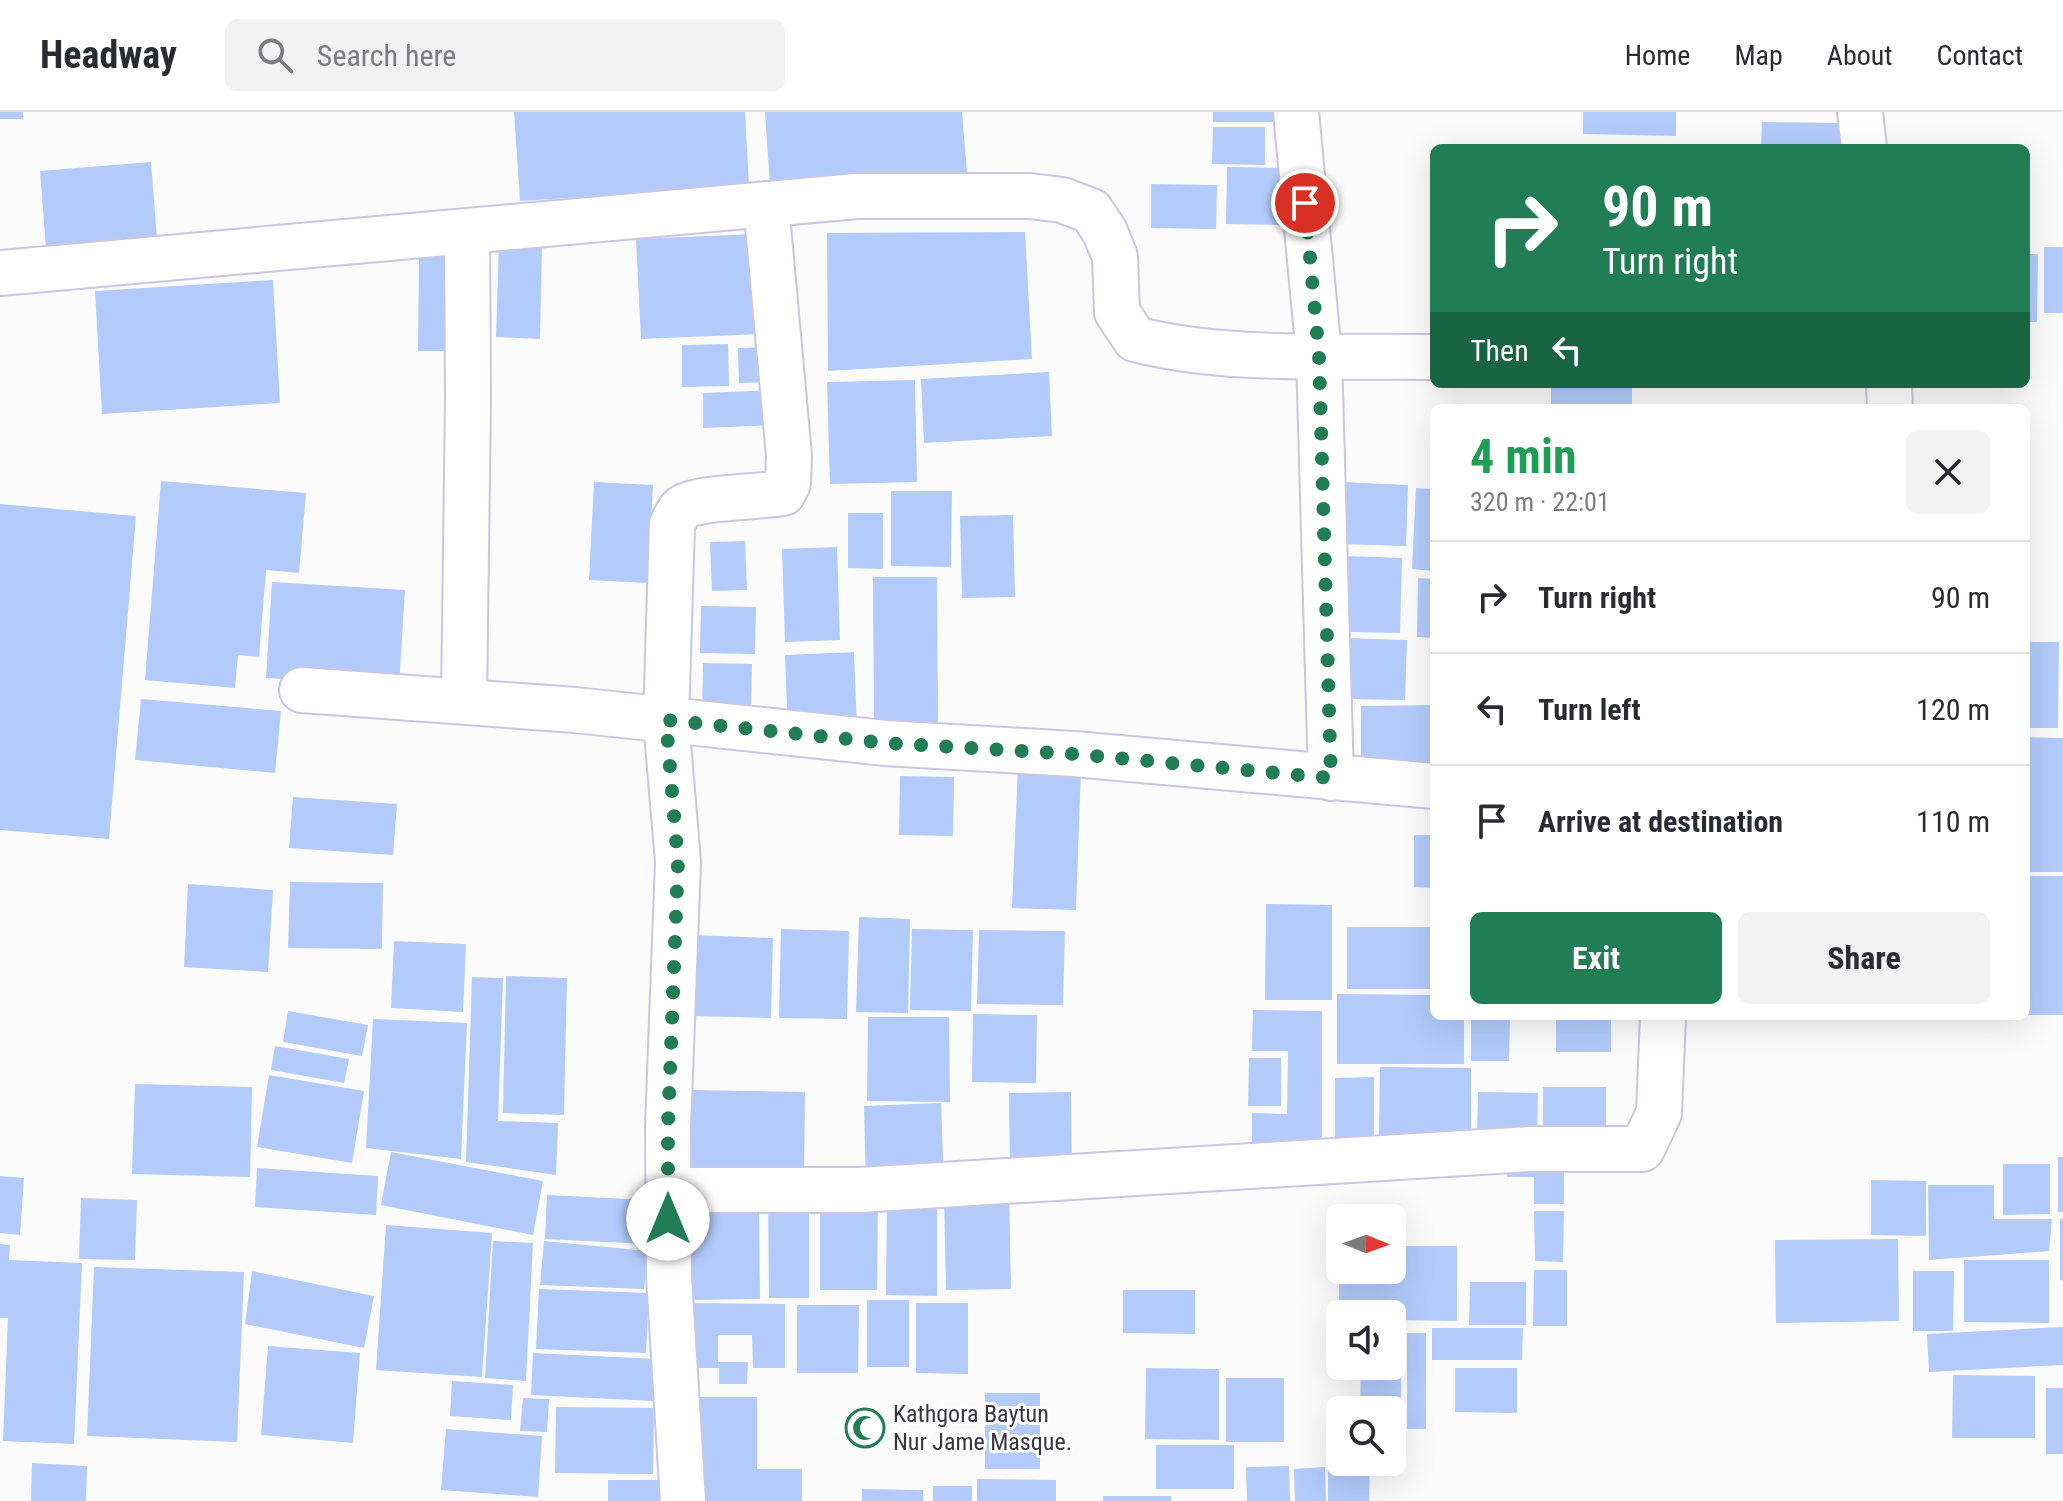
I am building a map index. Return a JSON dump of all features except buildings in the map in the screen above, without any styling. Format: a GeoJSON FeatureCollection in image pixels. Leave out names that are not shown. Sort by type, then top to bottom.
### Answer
{"type":"FeatureCollection","features":[{"type":"Feature","properties":{"kind":"street"},"geometry":{"type":"LineString","coordinates":[[1296,112],[1319,355],[1331,778]]}},
{"type":"Feature","properties":{"kind":"street"},"geometry":{"type":"LineString","coordinates":[[1860,112],[1864,144]]}},
{"type":"Feature","properties":{"kind":"street"},"geometry":{"type":"LineString","coordinates":[[0,273],[857,196],[1030,196],[1062,200],[1091,211],[1105,232],[1115,257],[1117,312],[1135,339],[1163,346],[1234,354],[1430,357]]}},
{"type":"Feature","properties":{"kind":"street"},"geometry":{"type":"LineString","coordinates":[[683,1501],[669,1277],[668,1190],[678,862],[666,720],[672,524],[683,507],[695,501],[757,498],[783,493],[788,483],[789,456],[766,204]]}},
{"type":"Feature","properties":{"kind":"street"},"geometry":{"type":"LineString","coordinates":[[464,701],[467,232]]}},
{"type":"Feature","properties":{"kind":"street"},"geometry":{"type":"LineString","coordinates":[[302,690],[464,701],[885,743],[1074,754],[1430,786]]}},
{"type":"Feature","properties":{"kind":"street"},"geometry":{"type":"LineString","coordinates":[[668,1190],[859,1190],[1514,1150],[1642,1149],[1659,1113],[1663,1020]]}},
{"type":"Feature","properties":{"kind":"place","name":"Kathgora Baytun Nur Jame Masque."},"geometry":{"type":"Point","coordinates":[865,1428]}},
{"type":"Feature","properties":{"kind":"route"},"geometry":{"type":"LineString","coordinates":[[668,1219],[668,1127],[678,862],[666,720],[885,743],[1074,754],[1331,778],[1319,355],[1305,203]]}}]}
